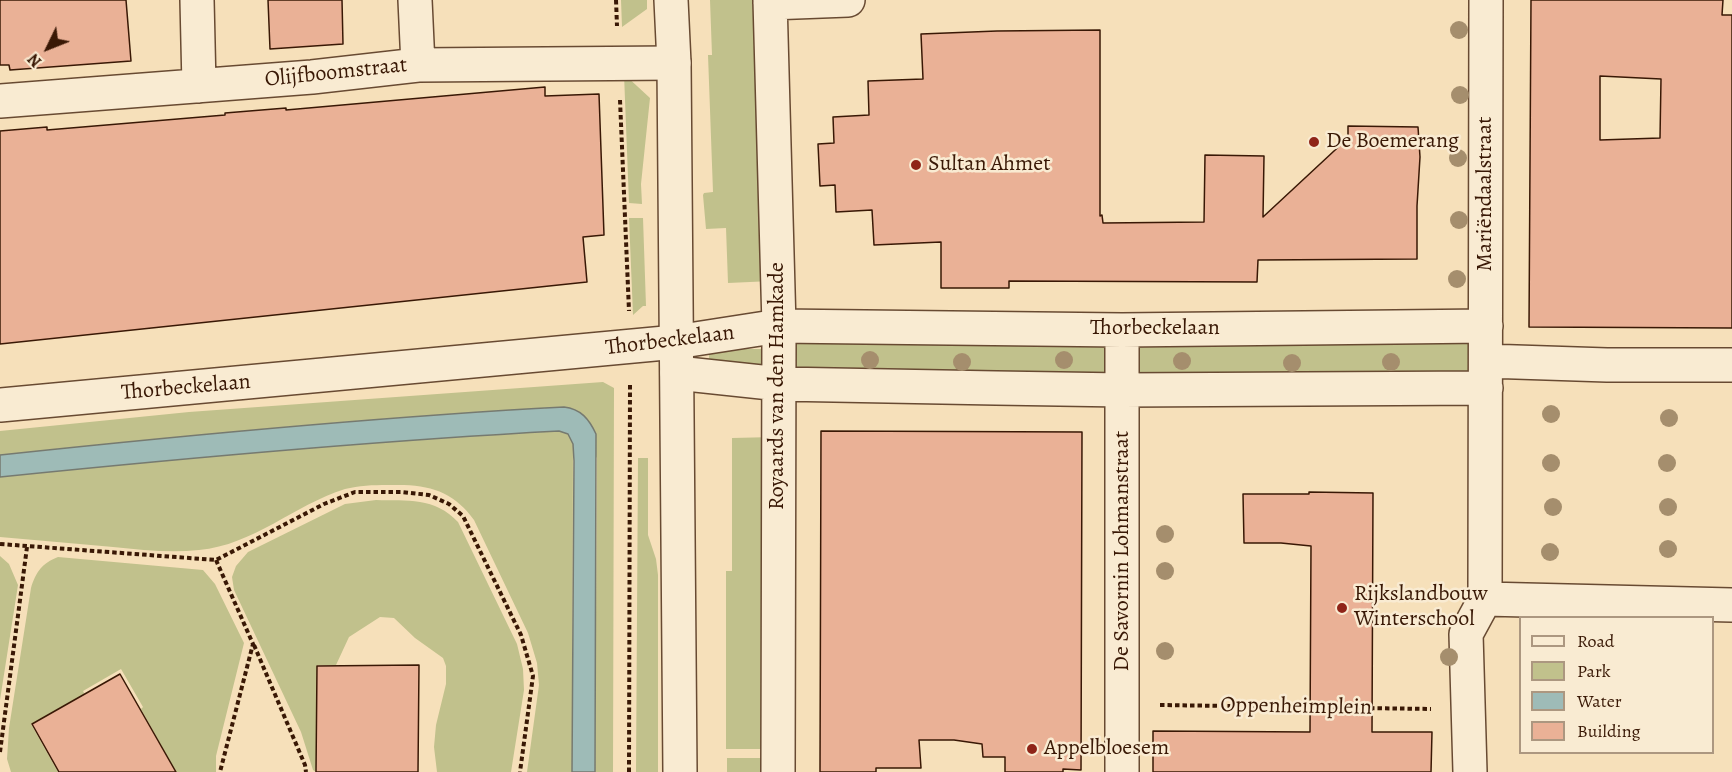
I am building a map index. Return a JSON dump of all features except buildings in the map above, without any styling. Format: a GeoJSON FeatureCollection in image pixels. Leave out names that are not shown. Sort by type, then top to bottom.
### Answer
{"type":"FeatureCollection","features":[{"type":"Feature","properties":{"kind":"street"},"geometry":{"type":"LineString","coordinates":[[197,0],[199,86]]}},
{"type":"Feature","properties":{"kind":"street"},"geometry":{"type":"LineString","coordinates":[[415,0],[418,65]]}},
{"type":"Feature","properties":{"kind":"street"},"geometry":{"type":"LineString","coordinates":[[671,0],[674,63],[680,772]]}},
{"type":"Feature","properties":{"kind":"street"},"geometry":{"type":"LineString","coordinates":[[770,1],[848,0]]}},
{"type":"Feature","properties":{"kind":"street","name":"Mariëndaalstraat"},"geometry":{"type":"LineString","coordinates":[[1485,599],[1486,0]]}},
{"type":"Feature","properties":{"kind":"street","name":"Royaards van den Hamkade"},"geometry":{"type":"LineString","coordinates":[[770,1],[780,384],[778,772]]}},
{"type":"Feature","properties":{"kind":"street","name":"Olijfboomstraat"},"geometry":{"type":"LineString","coordinates":[[0,101],[199,86],[418,65],[674,63]]}},
{"type":"Feature","properties":{"kind":"street","name":"Thorbeckelaan"},"geometry":{"type":"LineString","coordinates":[[0,405],[676,358],[779,326],[1122,330],[1486,326]]}},
{"type":"Feature","properties":{"kind":"street","name":"De Savornin Lohmanstraat"},"geometry":{"type":"LineString","coordinates":[[1122,330],[1122,772]]}},
{"type":"Feature","properties":{"kind":"street","name":"Thorbeckelaan"},"geometry":{"type":"LineString","coordinates":[[676,358],[780,384],[1123,390],[1486,375]]}},
{"type":"Feature","properties":{"kind":"street"},"geometry":{"type":"LineString","coordinates":[[1486,375],[1607,365],[1732,365]]}},
{"type":"Feature","properties":{"kind":"street"},"geometry":{"type":"LineString","coordinates":[[1470,772],[1466,634],[1485,599],[1732,604]]}},
{"type":"Feature","properties":{"kind":"path"},"geometry":{"type":"LineString","coordinates":[[0,544],[216,560],[324,504],[355,492],[401,492],[429,495],[449,504],[463,516],[521,635],[533,676],[520,772]]}},
{"type":"Feature","properties":{"kind":"path"},"geometry":{"type":"LineString","coordinates":[[0,752],[27,547]]}},
{"type":"Feature","properties":{"kind":"path"},"geometry":{"type":"LineString","coordinates":[[216,560],[306,765],[306,772]]}},
{"type":"Feature","properties":{"kind":"path"},"geometry":{"type":"LineString","coordinates":[[219,772],[253,644]]}},
{"type":"Feature","properties":{"kind":"path","name":"Oppenheimplein"},"geometry":{"type":"LineString","coordinates":[[1123,705],[1468,709]]}},
{"type":"Feature","properties":{"kind":"green space"},"geometry":{"type":"Polygon","coordinates":[[[621,0],[647,0],[647,9],[622,27],[621,0]]]}},
{"type":"Feature","properties":{"kind":"green space"},"geometry":{"type":"Polygon","coordinates":[[[710,0],[763,0],[772,281],[728,283],[726,228],[706,229],[703,195],[713,192],[708,55],[712,55],[710,0]]]}},
{"type":"Feature","properties":{"kind":"green space"},"geometry":{"type":"Polygon","coordinates":[[[624,74],[650,98],[641,184],[642,204],[629,203],[624,74]]]}},
{"type":"Feature","properties":{"kind":"green space"},"geometry":{"type":"Polygon","coordinates":[[[629,218],[643,218],[646,306],[633,315],[629,218]]]}},
{"type":"Feature","properties":{"kind":"green space"},"geometry":{"type":"Polygon","coordinates":[[[779,326],[1486,326],[1486,388],[780,384],[779,326]]]}},
{"type":"Feature","properties":{"kind":"green space"},"geometry":{"type":"Polygon","coordinates":[[[709,349],[772,349],[772,372],[709,373],[709,349]]]}},
{"type":"Feature","properties":{"kind":"green space"},"geometry":{"type":"Polygon","coordinates":[[[603,382],[614,388],[613,772],[595,772],[597,458],[564,407],[282,427],[0,455],[0,431],[189,412],[603,382]]]}},
{"type":"Feature","properties":{"kind":"green space"},"geometry":{"type":"Polygon","coordinates":[[[559,431],[568,434],[573,444],[572,772],[527,772],[539,685],[537,663],[528,633],[474,520],[460,504],[435,490],[404,485],[352,487],[326,496],[238,541],[199,550],[146,550],[0,537],[0,477],[279,451],[559,431]]]}},
{"type":"Feature","properties":{"kind":"green space"},"geometry":{"type":"Polygon","coordinates":[[[774,437],[772,749],[726,749],[726,571],[732,571],[732,438],[774,437]]]}},
{"type":"Feature","properties":{"kind":"green space"},"geometry":{"type":"Polygon","coordinates":[[[638,458],[648,458],[648,535],[656,559],[658,575],[658,772],[636,772],[638,458]]]}},
{"type":"Feature","properties":{"kind":"green space"},"geometry":{"type":"Polygon","coordinates":[[[376,500],[430,504],[440,508],[458,522],[517,644],[523,669],[524,690],[511,772],[437,772],[434,747],[436,725],[446,684],[446,666],[443,658],[415,638],[394,618],[380,617],[349,637],[336,665],[317,665],[316,772],[313,770],[301,732],[234,590],[232,577],[236,566],[248,552],[345,504],[376,500]]]}},
{"type":"Feature","properties":{"kind":"green space"},"geometry":{"type":"Polygon","coordinates":[[[0,556],[9,564],[18,585],[0,700],[0,556]]]}},
{"type":"Feature","properties":{"kind":"green space"},"geometry":{"type":"Polygon","coordinates":[[[58,557],[203,570],[215,584],[244,643],[216,756],[216,772],[176,772],[121,669],[83,691],[85,695],[31,724],[58,772],[11,772],[7,759],[9,728],[31,588],[40,569],[58,557]]]}},
{"type":"Feature","properties":{"kind":"green space"},"geometry":{"type":"Polygon","coordinates":[[[727,758],[773,758],[773,772],[727,772],[727,758]]]}},
{"type":"Feature","properties":{"kind":"water"},"geometry":{"type":"Polygon","coordinates":[[[564,407],[584,416],[596,434],[595,772],[572,772],[574,461],[573,444],[568,434],[559,431],[349,445],[0,477],[0,455],[282,427],[564,407]]]}},
{"type":"Feature","properties":{"kind":"place","name":"De Boemerang"},"geometry":{"type":"Point","coordinates":[1314,142]}},
{"type":"Feature","properties":{"kind":"place","name":"Sultan Ahmet"},"geometry":{"type":"Point","coordinates":[916,165]}},
{"type":"Feature","properties":{"kind":"place","name":"Rijkslandbouw Winterschool"},"geometry":{"type":"Point","coordinates":[1342,608]}},
{"type":"Feature","properties":{"kind":"place","name":"Appelbloesem"},"geometry":{"type":"Point","coordinates":[1032,749]}}]}
